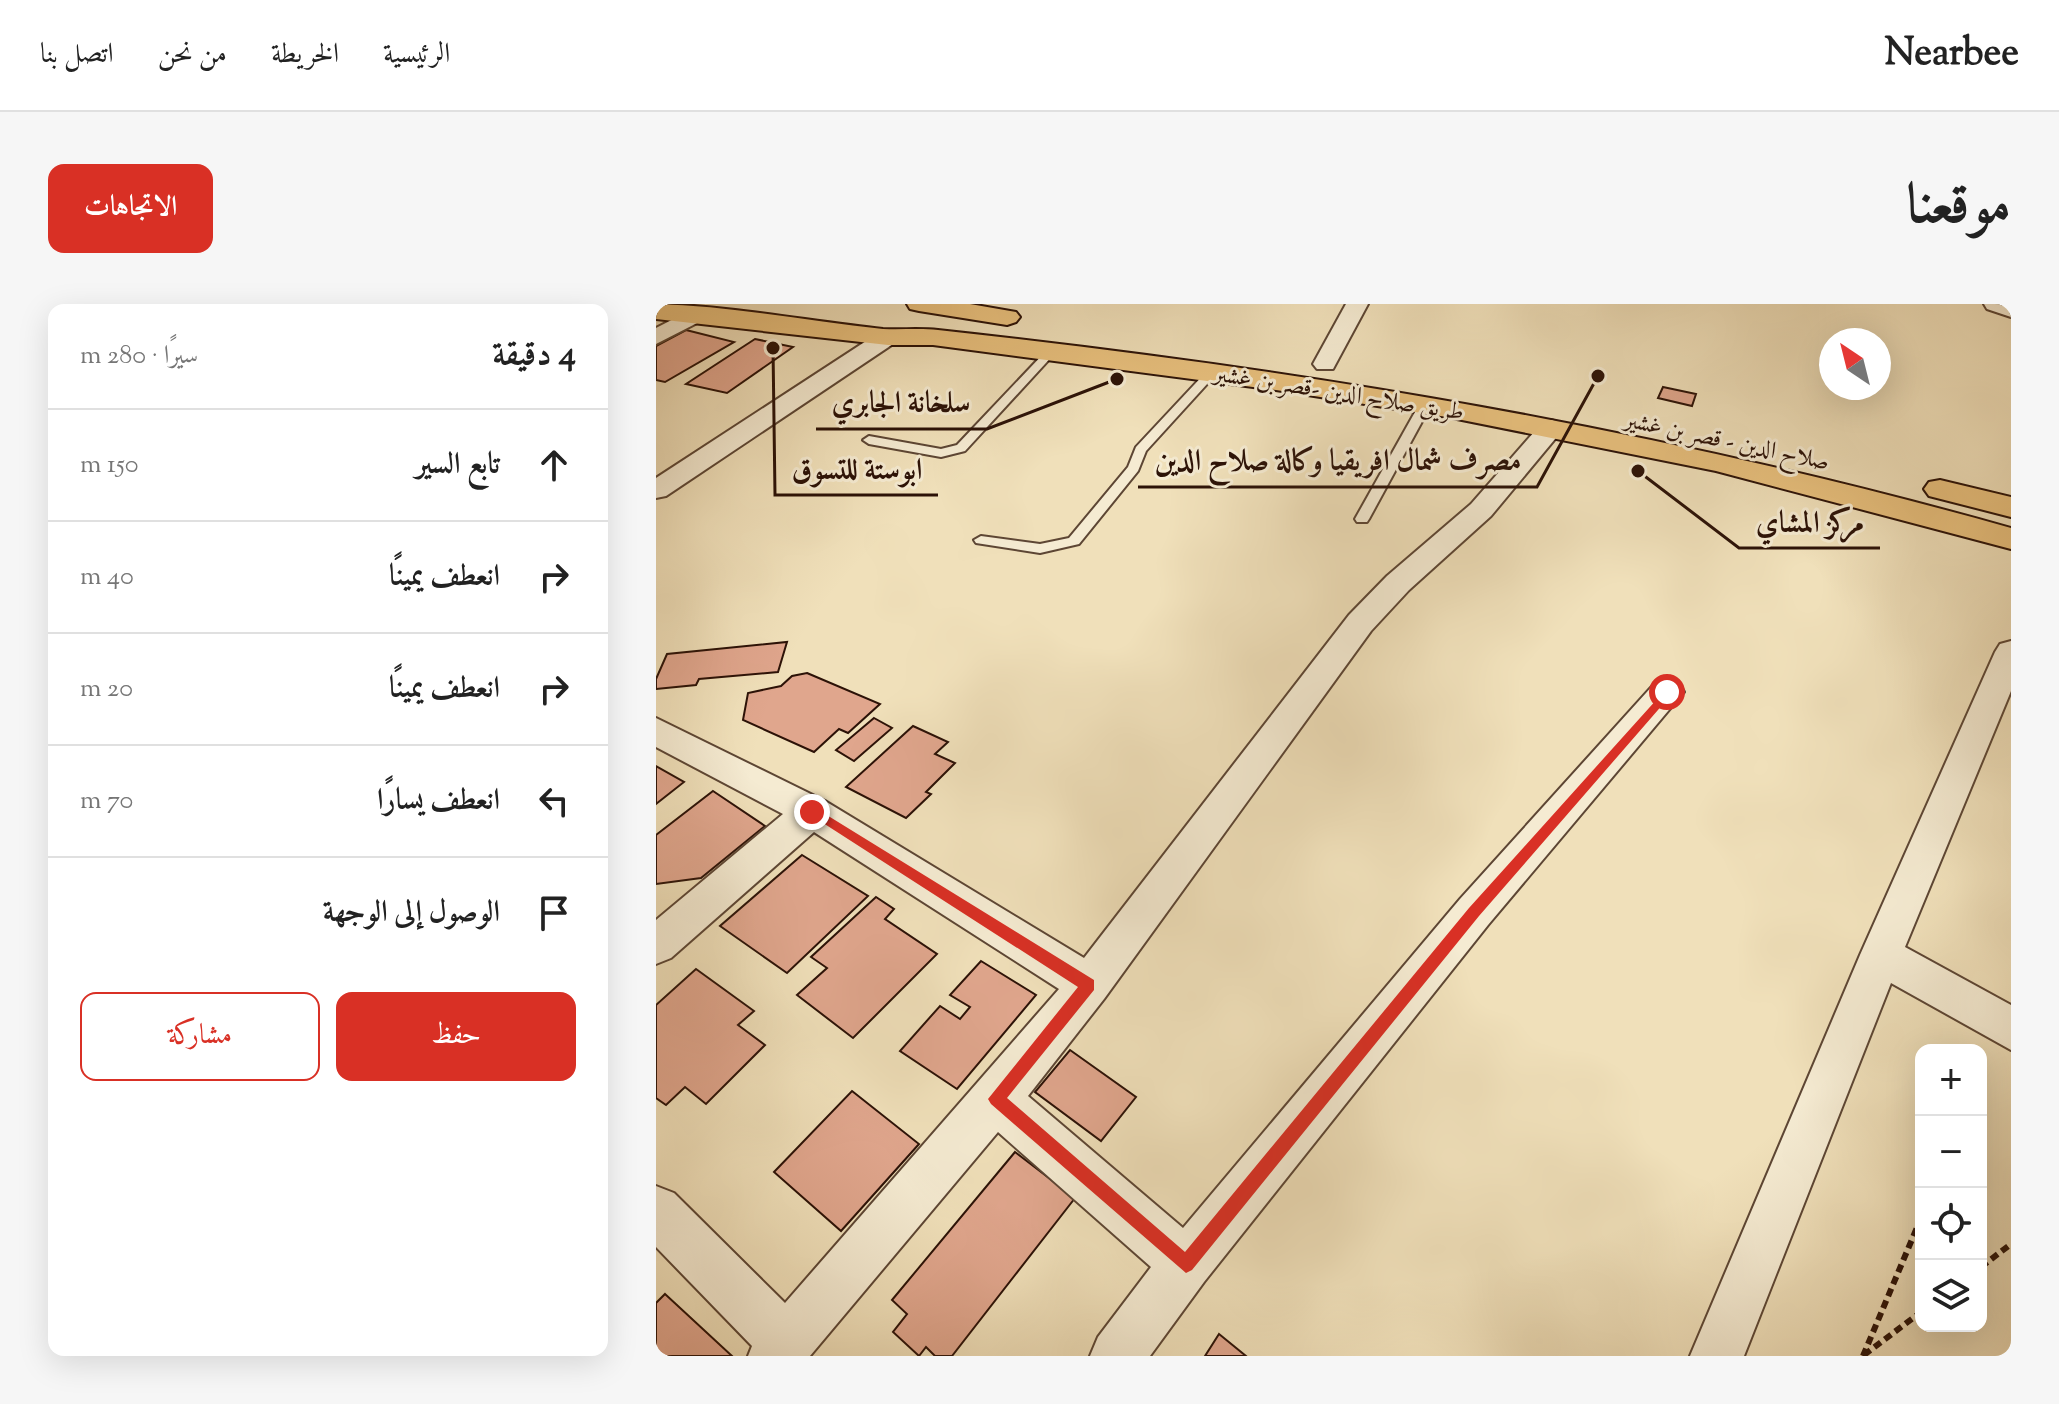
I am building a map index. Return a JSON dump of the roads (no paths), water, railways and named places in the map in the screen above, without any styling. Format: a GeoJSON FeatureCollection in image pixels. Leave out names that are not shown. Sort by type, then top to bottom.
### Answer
{"type":"FeatureCollection","features":[{"type":"Feature","properties":{"kind":"highway"},"geometry":{"type":"LineString","coordinates":[[919,304],[955,306],[1029,320]]}},
{"type":"Feature","properties":{"kind":"highway"},"geometry":{"type":"LineString","coordinates":[[859,309],[909,313],[955,306]]}},
{"type":"Feature","properties":{"kind":"highway"},"geometry":{"type":"LineString","coordinates":[[701,310],[874,323],[933,337]]}},
{"type":"Feature","properties":{"kind":"highway","name":"طريق صلاح الدين -قصر بن غشير"},"geometry":{"type":"LineString","coordinates":[[656,311],[701,310],[888,337],[933,337],[1212,372],[1425,405],[1551,428],[1799,482],[2011,539]]}},
{"type":"Feature","properties":{"kind":"highway","name":"صلاح الدين - قصر بن غشير"},"geometry":{"type":"LineString","coordinates":[[1170,341],[1325,364],[1620,416],[1884,474],[2011,507]]}},
{"type":"Feature","properties":{"kind":"highway"},"geometry":{"type":"LineString","coordinates":[[1884,474],[2011,491]]}},
{"type":"Feature","properties":{"kind":"street"},"geometry":{"type":"LineString","coordinates":[[1325,364],[1357,304]]}},
{"type":"Feature","properties":{"kind":"street"},"geometry":{"type":"LineString","coordinates":[[1995,304],[2011,310]]}},
{"type":"Feature","properties":{"kind":"street"},"geometry":{"type":"LineString","coordinates":[[656,337],[701,310]]}},
{"type":"Feature","properties":{"kind":"street"},"geometry":{"type":"LineString","coordinates":[[656,490],[888,337]]}},
{"type":"Feature","properties":{"kind":"street"},"geometry":{"type":"LineString","coordinates":[[656,1211],[780,1349],[996,1099],[1089,985],[1360,623],[1398,583],[1481,510],[1551,428]]}},
{"type":"Feature","properties":{"kind":"street"},"geometry":{"type":"LineString","coordinates":[[1717,1356],[1881,955],[2001,698],[2011,652]]}},
{"type":"Feature","properties":{"kind":"street"},"geometry":{"type":"LineString","coordinates":[[1117,1356],[1186,1264],[1474,912],[1667,692]]}},
{"type":"Feature","properties":{"kind":"street"},"geometry":{"type":"LineString","coordinates":[[656,731],[812,812],[1089,985]]}},
{"type":"Feature","properties":{"kind":"street"},"geometry":{"type":"LineString","coordinates":[[656,945],[812,812]]}},
{"type":"Feature","properties":{"kind":"street"},"geometry":{"type":"LineString","coordinates":[[1881,955],[2011,1029]]}},
{"type":"Feature","properties":{"kind":"street"},"geometry":{"type":"LineString","coordinates":[[996,1099],[1186,1264]]}},
{"type":"Feature","properties":{"kind":"lane"},"geometry":{"type":"LineString","coordinates":[[869,440],[941,453],[961,448],[1051,352]]}},
{"type":"Feature","properties":{"kind":"lane"},"geometry":{"type":"LineString","coordinates":[[981,540],[1047,549],[1074,541],[1134,468],[1140,450],[1212,372]]}},
{"type":"Feature","properties":{"kind":"lane"},"geometry":{"type":"LineString","coordinates":[[1362,519],[1425,405]]}},
{"type":"Feature","properties":{"kind":"place","name":"ابوستة للتسوق"},"geometry":{"type":"Point","coordinates":[773,348]}},
{"type":"Feature","properties":{"kind":"place","name":"مصرف شمال افريقيا وكالة صلاح الدين"},"geometry":{"type":"Point","coordinates":[1598,376]}},
{"type":"Feature","properties":{"kind":"place","name":"سلخانة الجابري"},"geometry":{"type":"Point","coordinates":[1117,379]}},
{"type":"Feature","properties":{"kind":"place","name":"مركز المشاي"},"geometry":{"type":"Point","coordinates":[1638,471]}}]}
